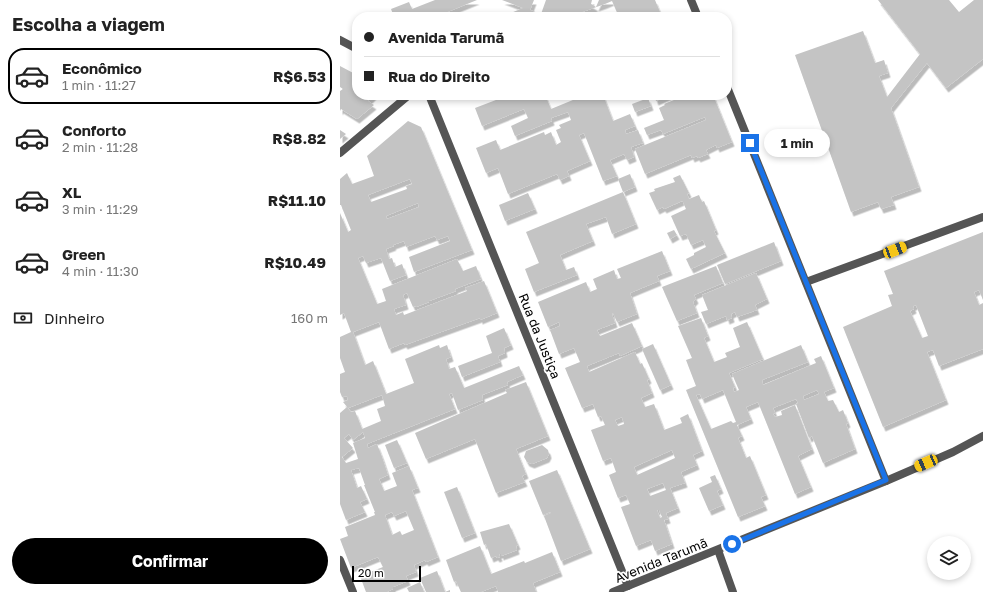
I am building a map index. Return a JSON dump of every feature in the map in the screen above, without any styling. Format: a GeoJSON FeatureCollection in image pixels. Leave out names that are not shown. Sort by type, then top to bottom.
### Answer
{"type":"FeatureCollection","features":[{"type":"Feature","properties":{"kind":"street"},"geometry":{"type":"LineString","coordinates":[[691,0],[696,12]]}},
{"type":"Feature","properties":{"kind":"street"},"geometry":{"type":"LineString","coordinates":[[340,40],[352,46]]}},
{"type":"Feature","properties":{"kind":"street"},"geometry":{"type":"LineString","coordinates":[[732,99],[886,480]]}},
{"type":"Feature","properties":{"kind":"street"},"geometry":{"type":"LineString","coordinates":[[340,154],[403,100]]}},
{"type":"Feature","properties":{"kind":"street","name":"Rua da Justiça"},"geometry":{"type":"LineString","coordinates":[[431,100],[628,586]]}},
{"type":"Feature","properties":{"kind":"street"},"geometry":{"type":"LineString","coordinates":[[806,282],[983,217]]}},
{"type":"Feature","properties":{"kind":"street","name":"Avenida Tarumã"},"geometry":{"type":"LineString","coordinates":[[613,592],[953,452],[983,436]]}},
{"type":"Feature","properties":{"kind":"street"},"geometry":{"type":"LineString","coordinates":[[718,550],[733,592]]}},
{"type":"Feature","properties":{"kind":"street"},"geometry":{"type":"LineString","coordinates":[[340,560],[354,592]]}},
{"type":"Feature","properties":{"kind":"building"},"geometry":{"type":"Polygon","coordinates":[[[435,0],[477,0],[447,12],[392,12],[391,9],[409,2],[412,9],[435,0]]]}},
{"type":"Feature","properties":{"kind":"building"},"geometry":{"type":"Polygon","coordinates":[[[502,0],[534,0],[530,10],[536,12],[513,12],[523,8],[502,0]]]}},
{"type":"Feature","properties":{"kind":"building"},"geometry":{"type":"Polygon","coordinates":[[[546,0],[592,0],[591,4],[596,7],[599,0],[655,0],[660,12],[617,12],[612,1],[605,4],[582,12],[542,12],[546,0]]]}},
{"type":"Feature","properties":{"kind":"building"},"geometry":{"type":"Polygon","coordinates":[[[878,0],[949,0],[959,12],[974,0],[983,0],[983,59],[946,88],[927,63],[891,108],[919,187],[891,197],[894,205],[881,209],[878,202],[851,212],[795,55],[863,31],[875,63],[884,60],[888,73],[879,76],[887,97],[920,54],[878,0]]]}},
{"type":"Feature","properties":{"kind":"building"},"geometry":{"type":"Polygon","coordinates":[[[340,66],[352,72],[352,100],[369,100],[368,101],[374,105],[357,119],[341,109],[340,111],[340,91],[343,89],[340,87],[340,66]]]}},
{"type":"Feature","properties":{"kind":"building"},"geometry":{"type":"Polygon","coordinates":[[[496,100],[547,100],[551,109],[573,100],[605,100],[613,121],[630,114],[635,126],[625,130],[626,134],[638,130],[643,143],[631,147],[634,157],[627,160],[624,154],[610,160],[617,176],[603,181],[584,133],[579,135],[590,161],[567,171],[569,176],[560,180],[557,174],[508,194],[498,168],[486,173],[476,148],[496,140],[500,150],[544,132],[545,135],[551,132],[556,145],[561,142],[556,130],[561,128],[559,125],[571,120],[568,112],[551,118],[552,121],[515,136],[511,126],[528,118],[524,109],[482,126],[475,108],[496,100]]]}},
{"type":"Feature","properties":{"kind":"building"},"geometry":{"type":"Polygon","coordinates":[[[643,100],[649,100],[651,106],[635,112],[632,104],[643,100]]]}},
{"type":"Feature","properties":{"kind":"building"},"geometry":{"type":"Polygon","coordinates":[[[674,100],[715,100],[732,142],[717,148],[716,145],[706,150],[708,154],[698,158],[697,156],[692,158],[691,155],[645,174],[635,149],[706,120],[705,117],[663,134],[661,130],[647,135],[644,128],[664,120],[659,108],[665,105],[664,104],[674,100]]]}},
{"type":"Feature","properties":{"kind":"building"},"geometry":{"type":"Polygon","coordinates":[[[408,121],[421,127],[472,250],[414,272],[409,257],[450,241],[448,236],[437,240],[435,236],[406,247],[404,241],[393,245],[394,246],[386,249],[389,259],[392,258],[395,267],[402,264],[406,275],[390,281],[381,258],[366,263],[363,256],[358,258],[377,304],[386,301],[382,289],[457,259],[463,271],[476,266],[481,279],[416,307],[413,307],[407,293],[403,295],[406,305],[394,309],[396,315],[403,312],[404,315],[467,291],[465,288],[484,281],[497,313],[405,345],[404,343],[389,349],[379,322],[353,332],[365,365],[373,361],[386,394],[414,383],[405,359],[439,345],[440,348],[447,345],[451,357],[446,359],[449,369],[455,367],[464,388],[519,366],[523,375],[507,382],[508,385],[482,395],[483,400],[458,410],[452,393],[449,394],[455,409],[367,444],[368,448],[377,444],[382,457],[388,475],[379,479],[384,491],[397,486],[392,473],[409,466],[418,488],[412,490],[438,557],[426,562],[425,560],[414,565],[416,572],[406,576],[408,581],[393,587],[393,589],[387,592],[366,592],[360,576],[383,567],[378,557],[351,568],[340,539],[348,536],[345,527],[375,515],[375,512],[359,468],[351,470],[357,488],[361,486],[367,499],[360,502],[365,512],[346,520],[340,504],[340,413],[347,407],[351,412],[355,411],[362,429],[381,421],[377,409],[385,406],[382,395],[348,408],[343,402],[348,400],[347,396],[342,397],[340,392],[340,374],[345,372],[340,358],[340,337],[351,332],[344,313],[340,315],[340,213],[348,232],[351,230],[340,205],[340,179],[347,173],[352,184],[374,176],[367,156],[408,121]],[[410,179],[368,195],[371,202],[407,189],[406,186],[412,184],[410,179]],[[418,203],[386,216],[387,219],[419,207],[418,203]],[[363,432],[353,440],[349,434],[344,438],[353,448],[342,457],[346,463],[358,459],[353,443],[365,438],[363,432]],[[406,511],[394,516],[392,512],[385,515],[392,535],[400,531],[402,535],[414,530],[406,511]]]}},
{"type":"Feature","properties":{"kind":"building"},"geometry":{"type":"Polygon","coordinates":[[[340,130],[346,134],[340,139],[340,130]]]}},
{"type":"Feature","properties":{"kind":"building"},"geometry":{"type":"Polygon","coordinates":[[[630,174],[635,187],[623,192],[618,179],[630,174]]]}},
{"type":"Feature","properties":{"kind":"building"},"geometry":{"type":"Polygon","coordinates":[[[680,175],[689,193],[687,194],[689,199],[699,195],[702,202],[704,201],[716,230],[714,231],[725,253],[691,269],[686,259],[706,247],[703,240],[691,245],[686,234],[680,236],[671,216],[686,209],[683,202],[682,201],[664,209],[663,207],[657,210],[649,193],[655,191],[654,189],[675,182],[673,178],[680,175]]]}},
{"type":"Feature","properties":{"kind":"building"},"geometry":{"type":"Polygon","coordinates":[[[623,192],[636,224],[612,234],[606,217],[586,224],[593,241],[560,255],[566,270],[574,267],[577,275],[534,292],[525,269],[539,263],[526,232],[623,192]]]}},
{"type":"Feature","properties":{"kind":"building"},"geometry":{"type":"Polygon","coordinates":[[[528,193],[535,209],[505,221],[499,205],[528,193]]]}},
{"type":"Feature","properties":{"kind":"building"},"geometry":{"type":"Polygon","coordinates":[[[674,230],[677,235],[670,239],[667,233],[674,230]]]}},
{"type":"Feature","properties":{"kind":"building"},"geometry":{"type":"Polygon","coordinates":[[[983,232],[983,300],[979,290],[974,292],[979,305],[983,303],[983,349],[939,366],[933,350],[927,352],[946,400],[883,427],[843,327],[892,306],[888,295],[893,294],[884,271],[983,232]],[[916,305],[913,306],[914,309],[910,311],[922,338],[928,336],[916,305]]]}},
{"type":"Feature","properties":{"kind":"building"},"geometry":{"type":"Polygon","coordinates":[[[774,242],[781,261],[725,284],[717,265],[774,242]]]}},
{"type":"Feature","properties":{"kind":"building"},"geometry":{"type":"Polygon","coordinates":[[[662,251],[670,271],[657,276],[659,281],[630,293],[637,314],[617,322],[613,313],[615,323],[597,330],[600,336],[632,323],[642,346],[620,356],[619,353],[587,366],[589,372],[635,352],[649,379],[647,380],[652,393],[641,398],[645,407],[654,404],[664,430],[682,423],[680,418],[688,414],[702,451],[693,455],[697,465],[681,472],[685,483],[670,488],[678,508],[666,513],[668,519],[664,520],[672,544],[655,551],[651,540],[636,546],[621,507],[630,504],[626,495],[618,498],[609,475],[616,472],[611,458],[603,461],[591,430],[605,425],[601,416],[598,417],[593,404],[582,408],[565,368],[580,362],[574,348],[559,354],[550,330],[560,326],[559,322],[548,327],[538,302],[586,282],[590,292],[597,289],[593,279],[614,270],[617,279],[621,278],[617,269],[662,251]],[[622,417],[615,420],[618,426],[624,424],[622,417]],[[672,450],[634,467],[637,475],[675,458],[672,450]],[[663,483],[647,489],[650,496],[666,490],[663,483]],[[657,510],[660,518],[662,517],[659,510],[657,510]]]}},
{"type":"Feature","properties":{"kind":"building"},"geometry":{"type":"Polygon","coordinates":[[[716,266],[723,283],[694,295],[696,299],[693,302],[697,313],[677,321],[662,287],[716,266]]]}},
{"type":"Feature","properties":{"kind":"building"},"geometry":{"type":"Polygon","coordinates":[[[756,273],[767,299],[755,305],[757,310],[737,317],[735,312],[731,314],[732,318],[727,320],[726,316],[706,324],[701,312],[708,310],[702,295],[756,273]]]}},
{"type":"Feature","properties":{"kind":"building"},"geometry":{"type":"Polygon","coordinates":[[[701,318],[708,336],[704,338],[714,362],[727,357],[725,353],[740,347],[733,328],[747,322],[763,359],[729,373],[735,387],[733,388],[734,392],[739,390],[732,374],[801,345],[808,362],[762,380],[763,385],[816,363],[814,359],[821,356],[834,388],[824,392],[828,401],[833,400],[839,412],[843,410],[848,423],[846,424],[855,449],[823,463],[812,436],[809,438],[796,404],[798,403],[796,399],[773,408],[775,413],[773,414],[775,417],[782,415],[781,411],[795,405],[812,449],[798,456],[811,487],[795,494],[758,402],[746,407],[751,419],[737,425],[742,436],[738,438],[746,458],[750,456],[766,495],[761,497],[765,506],[738,517],[686,390],[696,386],[686,360],[692,358],[678,326],[701,318]],[[723,390],[702,399],[700,394],[696,395],[711,429],[731,421],[733,423],[736,422],[723,390]],[[817,390],[803,396],[804,400],[819,394],[817,390]]]}},
{"type":"Feature","properties":{"kind":"building"},"geometry":{"type":"Polygon","coordinates":[[[504,328],[511,345],[504,348],[505,353],[498,356],[500,362],[462,377],[458,366],[492,353],[486,336],[504,328]]]}},
{"type":"Feature","properties":{"kind":"building"},"geometry":{"type":"Polygon","coordinates":[[[653,344],[671,385],[660,390],[642,349],[653,344]]]}},
{"type":"Feature","properties":{"kind":"building"},"geometry":{"type":"Polygon","coordinates":[[[526,382],[548,436],[516,449],[526,474],[522,476],[525,482],[496,493],[475,439],[426,459],[415,433],[507,393],[505,390],[526,382]]]}},
{"type":"Feature","properties":{"kind":"building"},"geometry":{"type":"Polygon","coordinates":[[[397,440],[407,463],[394,468],[385,445],[397,440]]]}},
{"type":"Feature","properties":{"kind":"building"},"geometry":{"type":"Polygon","coordinates":[[[542,445],[548,450],[549,454],[547,458],[532,464],[527,462],[524,457],[526,451],[542,445]]]}},
{"type":"Feature","properties":{"kind":"building"},"geometry":{"type":"Polygon","coordinates":[[[557,470],[590,549],[561,561],[544,516],[551,513],[550,512],[543,515],[529,481],[557,470]]]}},
{"type":"Feature","properties":{"kind":"building"},"geometry":{"type":"Polygon","coordinates":[[[715,475],[721,489],[717,491],[723,505],[709,511],[699,488],[712,482],[710,477],[715,475]]]}},
{"type":"Feature","properties":{"kind":"building"},"geometry":{"type":"Polygon","coordinates":[[[457,487],[475,533],[462,538],[444,492],[457,487]]]}},
{"type":"Feature","properties":{"kind":"building"},"geometry":{"type":"Polygon","coordinates":[[[509,524],[518,545],[516,546],[517,550],[501,556],[501,554],[499,554],[500,557],[497,558],[496,556],[491,558],[486,544],[484,545],[480,532],[509,524]]]}},
{"type":"Feature","properties":{"kind":"building"},"geometry":{"type":"Polygon","coordinates":[[[480,546],[491,574],[552,552],[560,572],[533,583],[536,592],[498,592],[496,586],[481,592],[461,592],[456,581],[454,582],[446,560],[480,546]]]}},
{"type":"Feature","properties":{"kind":"building"},"geometry":{"type":"Polygon","coordinates":[[[437,571],[445,592],[426,592],[420,578],[437,571]]]}},
{"type":"Feature","properties":{"kind":"building"},"geometry":{"type":"Polygon","coordinates":[[[420,582],[424,592],[409,592],[407,588],[420,582]]]}},
{"type":"Feature","properties":{"kind":"route"},"geometry":{"type":"LineString","coordinates":[[732,544],[886,480],[750,143]]}}]}
